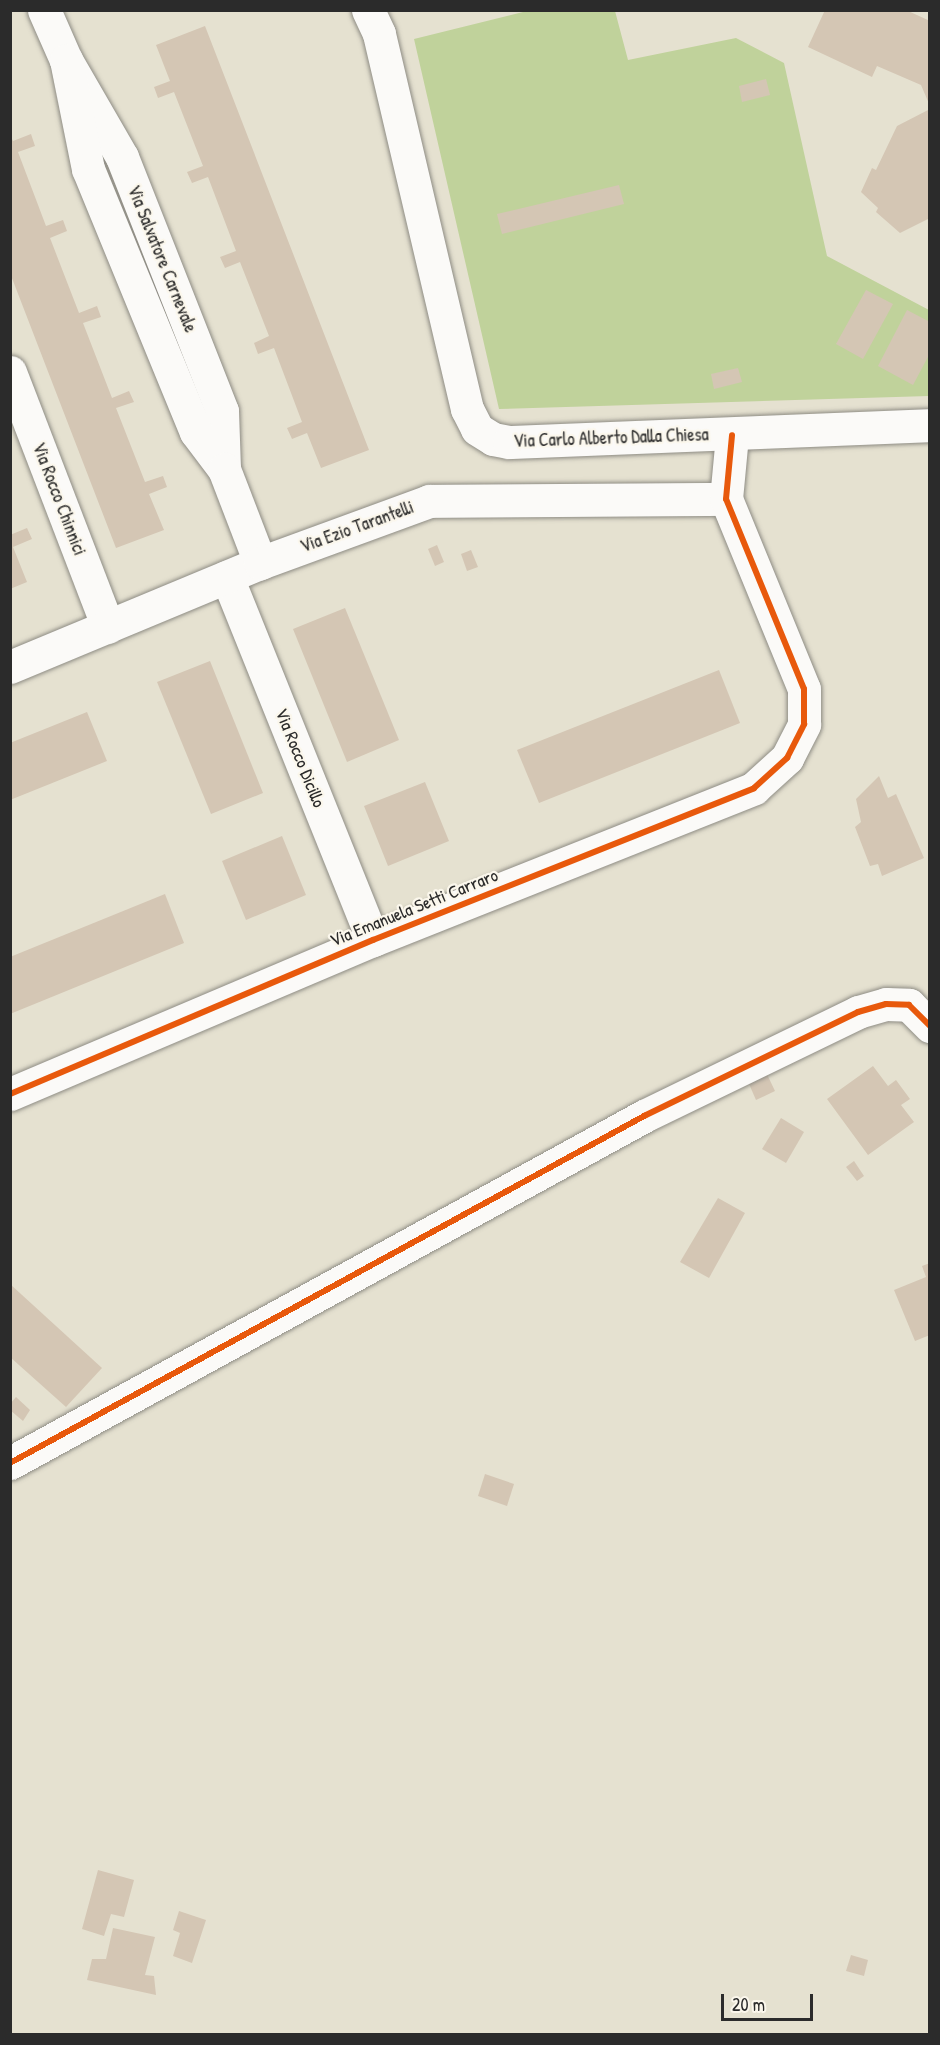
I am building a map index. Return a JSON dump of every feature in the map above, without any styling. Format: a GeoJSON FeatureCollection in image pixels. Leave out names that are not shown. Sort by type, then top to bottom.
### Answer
{"type":"FeatureCollection","features":[{"type":"Feature","properties":{"kind":"street","name":"Via Salvatore Carnevale"},"geometry":{"type":"LineString","coordinates":[[44,10],[66,60],[88,169],[196,432],[224,469],[260,563]]}},
{"type":"Feature","properties":{"kind":"street","name":"Via Carlo Alberto Dalla Chiesa"},"geometry":{"type":"LineString","coordinates":[[368,10],[379,34],[467,409],[477,429],[493,439],[509,442],[732,435],[930,425]]}},
{"type":"Feature","properties":{"kind":"street","name":"Via Rocco Chinnici"},"geometry":{"type":"LineString","coordinates":[[10,372],[108,627]]}},
{"type":"Feature","properties":{"kind":"street"},"geometry":{"type":"LineString","coordinates":[[726,499],[732,435]]}},
{"type":"Feature","properties":{"kind":"street","name":"Via Ezio Tarantelli"},"geometry":{"type":"LineString","coordinates":[[10,668],[260,563],[429,501],[726,499]]}},
{"type":"Feature","properties":{"kind":"street","name":"Via Emanuela Setti Carraro"},"geometry":{"type":"LineString","coordinates":[[10,1094],[373,940],[754,788],[787,758],[804,724],[804,689],[726,499]]}},
{"type":"Feature","properties":{"kind":"street","name":"Via Rocco Dicillo"},"geometry":{"type":"LineString","coordinates":[[227,577],[373,940]]}},
{"type":"Feature","properties":{"kind":"street"},"geometry":{"type":"LineString","coordinates":[[10,1462],[644,1116],[858,1012],[886,1004],[909,1005],[930,1026]]}},
{"type":"Feature","properties":{"kind":"green space"},"geometry":{"type":"Polygon","coordinates":[[[527,11],[615,11],[628,60],[736,38],[784,63],[827,256],[929,310],[929,396],[499,409],[414,39],[527,11]]]}},
{"type":"Feature","properties":{"kind":"building"},"geometry":{"type":"Polygon","coordinates":[[[825,10],[906,10],[930,21],[930,106],[921,85],[877,66],[872,77],[808,47],[825,10]]]}},
{"type":"Feature","properties":{"kind":"building"},"geometry":{"type":"Polygon","coordinates":[[[205,26],[369,450],[321,468],[307,433],[292,439],[287,428],[302,422],[274,348],[258,354],[254,343],[269,336],[240,262],[225,268],[220,257],[236,251],[208,177],[192,183],[187,172],[203,166],[174,92],[158,98],[154,87],[170,81],[156,45],[205,26]]]}},
{"type":"Feature","properties":{"kind":"building"},"geometry":{"type":"Polygon","coordinates":[[[766,79],[770,95],[742,102],[739,86],[766,79]]]}},
{"type":"Feature","properties":{"kind":"building"},"geometry":{"type":"Polygon","coordinates":[[[930,109],[930,218],[900,233],[876,212],[878,208],[861,192],[872,168],[876,170],[897,126],[930,109]]]}},
{"type":"Feature","properties":{"kind":"building"},"geometry":{"type":"Polygon","coordinates":[[[31,134],[35,146],[18,152],[46,226],[63,220],[67,231],[50,238],[79,313],[97,306],[101,317],[83,323],[112,398],[129,391],[134,402],[116,408],[145,482],[163,476],[167,487],[149,494],[164,530],[116,548],[10,273],[10,135],[13,141],[31,134]]]}},
{"type":"Feature","properties":{"kind":"building"},"geometry":{"type":"Polygon","coordinates":[[[619,185],[624,204],[502,234],[497,214],[619,185]]]}},
{"type":"Feature","properties":{"kind":"building"},"geometry":{"type":"Polygon","coordinates":[[[866,290],[893,304],[863,359],[836,344],[866,290]]]}},
{"type":"Feature","properties":{"kind":"building"},"geometry":{"type":"Polygon","coordinates":[[[907,310],[930,322],[930,353],[913,385],[878,366],[907,310]]]}},
{"type":"Feature","properties":{"kind":"building"},"geometry":{"type":"Polygon","coordinates":[[[738,368],[742,382],[714,389],[711,374],[738,368]]]}},
{"type":"Feature","properties":{"kind":"building"},"geometry":{"type":"Polygon","coordinates":[[[27,528],[32,539],[13,547],[27,582],[10,589],[10,535],[27,528]]]}},
{"type":"Feature","properties":{"kind":"building"},"geometry":{"type":"Polygon","coordinates":[[[437,545],[444,562],[435,566],[428,549],[437,545]]]}},
{"type":"Feature","properties":{"kind":"building"},"geometry":{"type":"Polygon","coordinates":[[[471,550],[478,567],[467,571],[461,554],[471,550]]]}},
{"type":"Feature","properties":{"kind":"building"},"geometry":{"type":"Polygon","coordinates":[[[345,608],[399,740],[347,762],[293,629],[345,608]]]}},
{"type":"Feature","properties":{"kind":"building"},"geometry":{"type":"Polygon","coordinates":[[[210,661],[263,793],[211,814],[157,682],[210,661]]]}},
{"type":"Feature","properties":{"kind":"building"},"geometry":{"type":"Polygon","coordinates":[[[719,670],[740,723],[539,803],[517,750],[719,670]]]}},
{"type":"Feature","properties":{"kind":"building"},"geometry":{"type":"Polygon","coordinates":[[[87,712],[107,761],[10,800],[10,743],[87,712]]]}},
{"type":"Feature","properties":{"kind":"building"},"geometry":{"type":"Polygon","coordinates":[[[879,776],[888,798],[896,794],[924,858],[882,876],[878,864],[870,866],[855,827],[861,822],[856,799],[879,776]]]}},
{"type":"Feature","properties":{"kind":"building"},"geometry":{"type":"Polygon","coordinates":[[[425,782],[449,841],[388,866],[364,806],[425,782]]]}},
{"type":"Feature","properties":{"kind":"building"},"geometry":{"type":"Polygon","coordinates":[[[282,836],[306,895],[246,920],[222,861],[282,836]]]}},
{"type":"Feature","properties":{"kind":"building"},"geometry":{"type":"Polygon","coordinates":[[[165,894],[184,943],[10,1014],[10,957],[165,894]]]}},
{"type":"Feature","properties":{"kind":"building"},"geometry":{"type":"Polygon","coordinates":[[[873,1066],[888,1086],[896,1080],[910,1099],[901,1105],[914,1122],[868,1155],[827,1099],[873,1066]]]}},
{"type":"Feature","properties":{"kind":"building"},"geometry":{"type":"Polygon","coordinates":[[[764,1068],[775,1091],[756,1100],[746,1077],[764,1068]]]}},
{"type":"Feature","properties":{"kind":"building"},"geometry":{"type":"Polygon","coordinates":[[[781,1118],[804,1132],[786,1163],[762,1149],[781,1118]]]}},
{"type":"Feature","properties":{"kind":"building"},"geometry":{"type":"Polygon","coordinates":[[[854,1161],[864,1176],[857,1181],[846,1167],[854,1161]]]}},
{"type":"Feature","properties":{"kind":"building"},"geometry":{"type":"Polygon","coordinates":[[[718,1198],[745,1213],[709,1278],[680,1262],[718,1198]]]}},
{"type":"Feature","properties":{"kind":"building"},"geometry":{"type":"Polygon","coordinates":[[[930,1263],[930,1335],[915,1341],[894,1290],[926,1277],[922,1266],[930,1263]]]}},
{"type":"Feature","properties":{"kind":"building"},"geometry":{"type":"Polygon","coordinates":[[[10,1284],[102,1368],[66,1407],[10,1357],[10,1284]]]}},
{"type":"Feature","properties":{"kind":"building"},"geometry":{"type":"Polygon","coordinates":[[[16,1397],[30,1410],[23,1421],[10,1410],[10,1404],[16,1397]]]}},
{"type":"Feature","properties":{"kind":"building"},"geometry":{"type":"Polygon","coordinates":[[[485,1474],[514,1484],[507,1506],[478,1496],[485,1474]]]}},
{"type":"Feature","properties":{"kind":"building"},"geometry":{"type":"Polygon","coordinates":[[[98,1870],[134,1880],[124,1917],[111,1914],[104,1936],[82,1929],[98,1870]]]}},
{"type":"Feature","properties":{"kind":"building"},"geometry":{"type":"Polygon","coordinates":[[[179,1911],[206,1920],[192,1963],[173,1956],[180,1933],[173,1930],[179,1911]]]}},
{"type":"Feature","properties":{"kind":"building"},"geometry":{"type":"Polygon","coordinates":[[[113,1928],[155,1937],[145,1975],[154,1976],[156,1995],[87,1980],[92,1959],[106,1959],[113,1928]]]}},
{"type":"Feature","properties":{"kind":"building"},"geometry":{"type":"Polygon","coordinates":[[[851,1955],[868,1960],[864,1976],[846,1971],[851,1955]]]}},
{"type":"Feature","properties":{"kind":"cycle path"},"geometry":{"type":"LineString","coordinates":[[10,1094],[373,940],[754,788],[787,758],[804,724],[804,689],[726,499],[732,435]]}},
{"type":"Feature","properties":{"kind":"cycle path"},"geometry":{"type":"LineString","coordinates":[[10,1463],[644,1116],[858,1012],[886,1004],[909,1005],[930,1026]]}}]}
